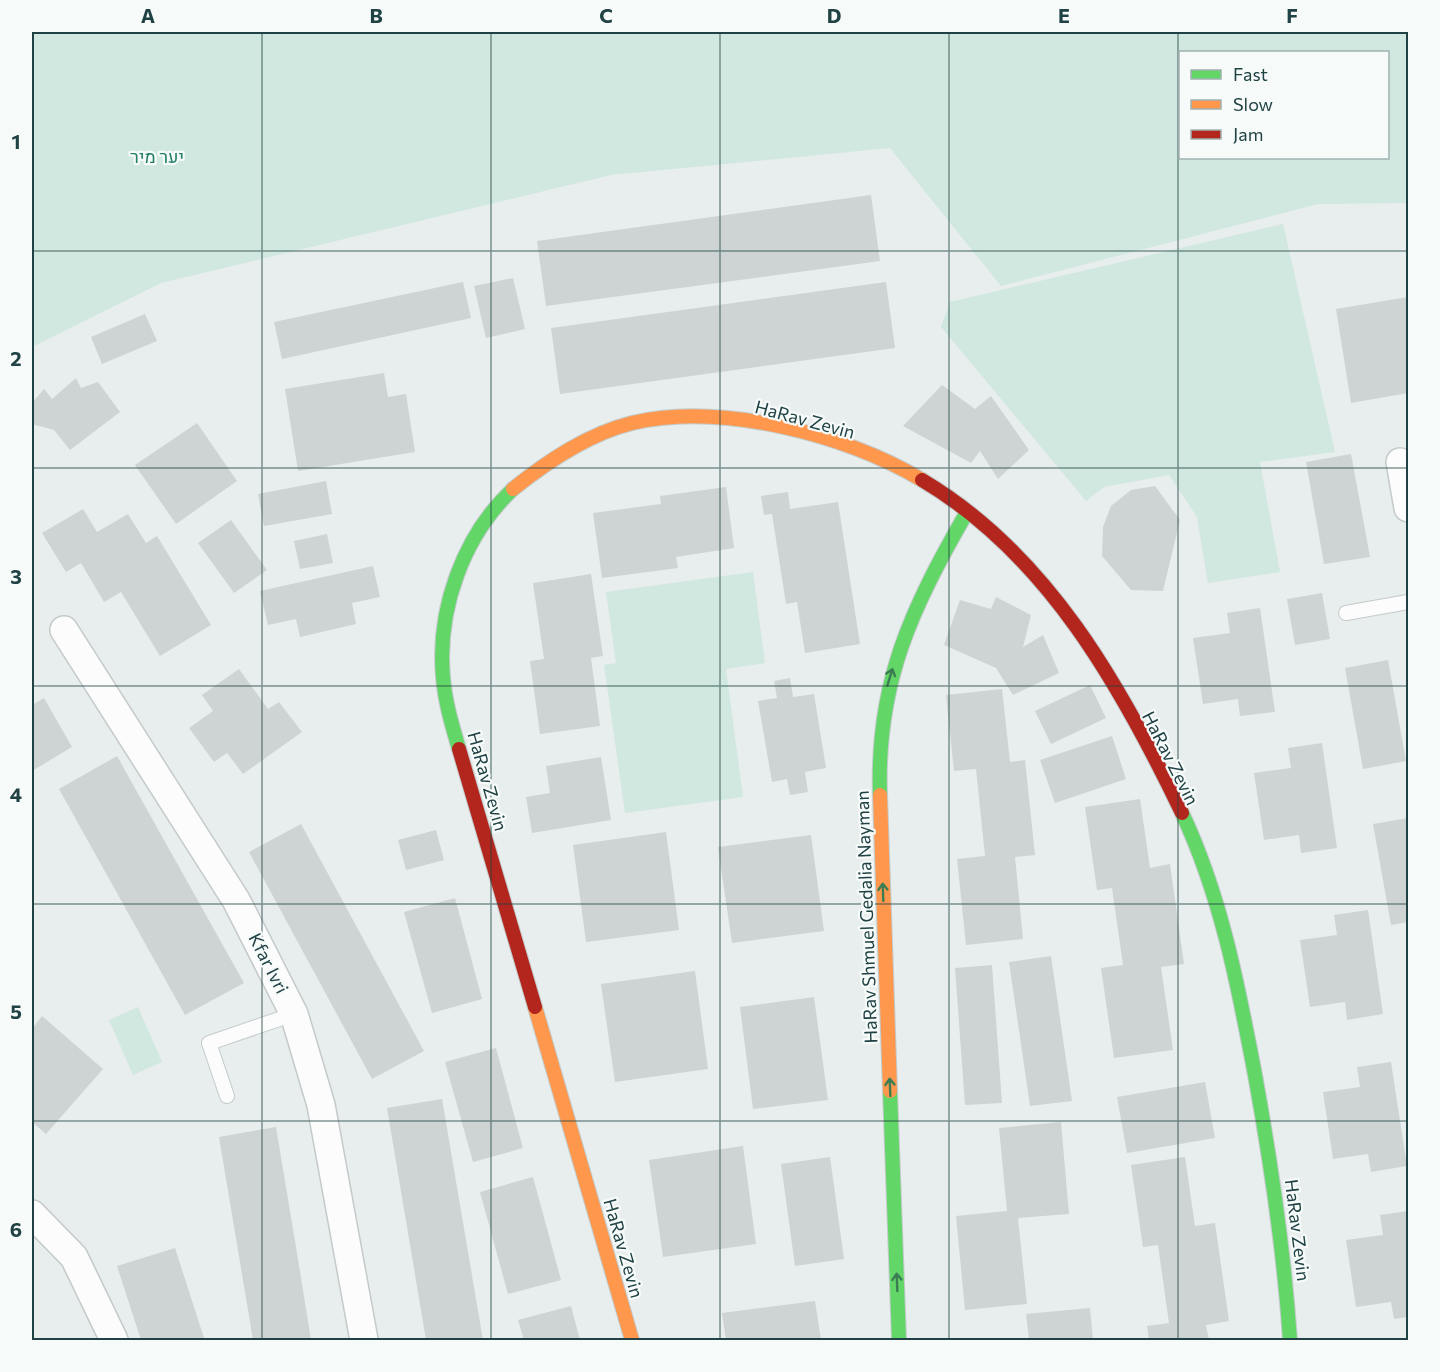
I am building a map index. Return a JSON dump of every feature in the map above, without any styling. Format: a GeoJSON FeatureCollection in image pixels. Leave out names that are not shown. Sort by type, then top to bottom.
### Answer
{"type":"FeatureCollection","features":[{"type":"Feature","properties":{"kind":"street","name":"HaRav Zevin"},"geometry":{"type":"LineString","coordinates":[[632,1341],[447,703],[442,668],[451,590],[464,552],[489,513],[521,482],[559,455],[601,433],[635,422],[668,417],[765,423],[874,457],[914,475],[967,512],[1023,561],[1084,638],[1144,741],[1200,855],[1229,948],[1264,1123],[1280,1221],[1290,1341]]}},
{"type":"Feature","properties":{"kind":"street"},"geometry":{"type":"LineString","coordinates":[[1400,462],[1408,508]]}},
{"type":"Feature","properties":{"kind":"street","name":"HaRav Shmuel Gedalia Nayman"},"geometry":{"type":"LineString","coordinates":[[898,1341],[879,760],[880,722],[888,681],[919,600],[967,512]]}},
{"type":"Feature","properties":{"kind":"street","name":"Kfar Ivri"},"geometry":{"type":"LineString","coordinates":[[64,630],[236,900],[294,1014],[321,1105],[364,1341]]}},
{"type":"Feature","properties":{"kind":"street"},"geometry":{"type":"LineString","coordinates":[[32,1214],[74,1257],[114,1341]]}},
{"type":"Feature","properties":{"kind":"lane"},"geometry":{"type":"LineString","coordinates":[[1346,613],[1408,602]]}},
{"type":"Feature","properties":{"kind":"lane"},"geometry":{"type":"LineString","coordinates":[[227,1096],[209,1043],[294,1014]]}},
{"type":"Feature","properties":{"kind":"green space","name":"יער מיר"},"geometry":{"type":"Polygon","coordinates":[[[32,32],[1408,32],[1408,203],[1318,204],[1001,286],[890,148],[611,175],[161,283],[32,347],[32,32]]]}},
{"type":"Feature","properties":{"kind":"green space"},"geometry":{"type":"Polygon","coordinates":[[[1283,224],[1335,452],[1260,462],[1280,572],[1208,583],[1197,517],[1169,475],[1104,487],[1086,501],[941,327],[950,302],[1283,224]]]}},
{"type":"Feature","properties":{"kind":"green space"},"geometry":{"type":"Polygon","coordinates":[[[753,572],[765,663],[726,669],[743,797],[625,813],[604,665],[616,663],[606,592],[753,572]]]}},
{"type":"Feature","properties":{"kind":"green space"},"geometry":{"type":"Polygon","coordinates":[[[138,1007],[162,1062],[133,1075],[109,1020],[138,1007]]]}},
{"type":"Feature","properties":{"kind":"building"},"geometry":{"type":"Polygon","coordinates":[[[871,195],[880,261],[546,306],[537,241],[871,195]]]}},
{"type":"Feature","properties":{"kind":"building"},"geometry":{"type":"Polygon","coordinates":[[[513,278],[525,329],[486,338],[474,286],[513,278]]]}},
{"type":"Feature","properties":{"kind":"building"},"geometry":{"type":"Polygon","coordinates":[[[463,282],[471,318],[282,359],[274,322],[463,282]]]}},
{"type":"Feature","properties":{"kind":"building"},"geometry":{"type":"Polygon","coordinates":[[[886,282],[895,348],[560,394],[551,328],[886,282]]]}},
{"type":"Feature","properties":{"kind":"building"},"geometry":{"type":"Polygon","coordinates":[[[1408,297],[1408,393],[1351,403],[1336,309],[1408,297]]]}},
{"type":"Feature","properties":{"kind":"building"},"geometry":{"type":"Polygon","coordinates":[[[145,314],[157,341],[102,364],[91,337],[145,314]]]}},
{"type":"Feature","properties":{"kind":"building"},"geometry":{"type":"Polygon","coordinates":[[[384,373],[388,397],[406,394],[415,452],[298,471],[285,389],[384,373]]]}},
{"type":"Feature","properties":{"kind":"building"},"geometry":{"type":"Polygon","coordinates":[[[76,378],[81,388],[98,382],[120,412],[70,450],[54,430],[32,424],[32,403],[44,389],[52,399],[76,378]]]}},
{"type":"Feature","properties":{"kind":"building"},"geometry":{"type":"Polygon","coordinates":[[[942,385],[975,409],[991,396],[1029,450],[998,479],[980,451],[971,463],[903,426],[942,385]]]}},
{"type":"Feature","properties":{"kind":"building"},"geometry":{"type":"Polygon","coordinates":[[[197,423],[237,481],[176,524],[135,465],[197,423]]]}},
{"type":"Feature","properties":{"kind":"building"},"geometry":{"type":"Polygon","coordinates":[[[1351,454],[1370,557],[1324,564],[1306,462],[1351,454]]]}},
{"type":"Feature","properties":{"kind":"building"},"geometry":{"type":"Polygon","coordinates":[[[326,481],[332,514],[264,526],[258,494],[326,481]]]}},
{"type":"Feature","properties":{"kind":"building"},"geometry":{"type":"Polygon","coordinates":[[[1155,486],[1180,520],[1163,591],[1131,590],[1102,556],[1103,527],[1111,506],[1131,490],[1155,486]]]}},
{"type":"Feature","properties":{"kind":"building"},"geometry":{"type":"Polygon","coordinates":[[[726,487],[734,548],[676,557],[678,568],[602,578],[593,513],[661,504],[660,496],[726,487]]]}},
{"type":"Feature","properties":{"kind":"building"},"geometry":{"type":"Polygon","coordinates":[[[788,492],[790,509],[838,502],[860,644],[805,653],[797,602],[786,604],[772,514],[764,515],[761,496],[788,492]]]}},
{"type":"Feature","properties":{"kind":"building"},"geometry":{"type":"Polygon","coordinates":[[[83,509],[97,532],[128,514],[146,543],[157,536],[211,625],[160,656],[121,592],[104,602],[81,563],[66,572],[42,533],[83,509]]]}},
{"type":"Feature","properties":{"kind":"building"},"geometry":{"type":"Polygon","coordinates":[[[231,520],[267,570],[234,593],[198,543],[231,520]]]}},
{"type":"Feature","properties":{"kind":"building"},"geometry":{"type":"Polygon","coordinates":[[[327,534],[333,563],[300,569],[294,541],[327,534]]]}},
{"type":"Feature","properties":{"kind":"building"},"geometry":{"type":"Polygon","coordinates":[[[373,566],[380,597],[352,603],[356,624],[300,637],[296,619],[268,625],[260,591],[373,566]]]}},
{"type":"Feature","properties":{"kind":"building"},"geometry":{"type":"Polygon","coordinates":[[[591,574],[603,656],[591,658],[600,726],[540,734],[530,661],[544,659],[533,583],[591,574]]]}},
{"type":"Feature","properties":{"kind":"building"},"geometry":{"type":"Polygon","coordinates":[[[1322,593],[1330,639],[1295,645],[1287,599],[1322,593]]]}},
{"type":"Feature","properties":{"kind":"building"},"geometry":{"type":"Polygon","coordinates":[[[996,597],[1031,615],[1023,647],[1043,635],[1059,673],[1013,695],[996,668],[944,645],[960,600],[991,609],[996,597]]]}},
{"type":"Feature","properties":{"kind":"building"},"geometry":{"type":"Polygon","coordinates":[[[1260,608],[1275,712],[1240,716],[1238,699],[1203,704],[1193,638],[1230,633],[1227,613],[1260,608]]]}},
{"type":"Feature","properties":{"kind":"building"},"geometry":{"type":"Polygon","coordinates":[[[1388,660],[1406,761],[1363,769],[1345,668],[1388,660]]]}},
{"type":"Feature","properties":{"kind":"building"},"geometry":{"type":"Polygon","coordinates":[[[239,669],[268,709],[279,702],[302,732],[243,774],[227,753],[214,762],[189,728],[213,711],[202,695],[239,669]]]}},
{"type":"Feature","properties":{"kind":"building"},"geometry":{"type":"Polygon","coordinates":[[[790,678],[793,697],[814,694],[826,768],[805,772],[808,792],[790,795],[787,779],[772,782],[758,701],[777,698],[774,681],[790,678]]]}},
{"type":"Feature","properties":{"kind":"building"},"geometry":{"type":"Polygon","coordinates":[[[1090,685],[1106,718],[1051,744],[1035,711],[1090,685]]]}},
{"type":"Feature","properties":{"kind":"building"},"geometry":{"type":"Polygon","coordinates":[[[1002,689],[1010,762],[1025,760],[1035,855],[1015,857],[1023,939],[966,945],[957,859],[985,856],[976,769],[954,771],[946,695],[1002,689]]]}},
{"type":"Feature","properties":{"kind":"building"},"geometry":{"type":"Polygon","coordinates":[[[44,698],[72,747],[32,771],[32,705],[44,698]]]}},
{"type":"Feature","properties":{"kind":"building"},"geometry":{"type":"Polygon","coordinates":[[[1112,736],[1126,779],[1055,803],[1040,760],[1112,736]]]}},
{"type":"Feature","properties":{"kind":"building"},"geometry":{"type":"Polygon","coordinates":[[[1322,743],[1337,848],[1301,853],[1299,835],[1264,840],[1254,773],[1291,768],[1288,748],[1322,743]]]}},
{"type":"Feature","properties":{"kind":"building"},"geometry":{"type":"Polygon","coordinates":[[[117,756],[244,983],[185,1015],[59,789],[117,756]]]}},
{"type":"Feature","properties":{"kind":"building"},"geometry":{"type":"Polygon","coordinates":[[[601,757],[611,820],[532,833],[526,797],[550,793],[546,766],[601,757]]]}},
{"type":"Feature","properties":{"kind":"building"},"geometry":{"type":"Polygon","coordinates":[[[1140,799],[1150,868],[1170,864],[1184,964],[1161,967],[1173,1050],[1114,1058],[1101,968],[1123,965],[1112,888],[1097,890],[1085,807],[1140,799]]]}},
{"type":"Feature","properties":{"kind":"building"},"geometry":{"type":"Polygon","coordinates":[[[1408,818],[1408,922],[1391,925],[1373,824],[1408,818]]]}},
{"type":"Feature","properties":{"kind":"building"},"geometry":{"type":"Polygon","coordinates":[[[301,824],[424,1051],[372,1079],[249,852],[301,824]]]}},
{"type":"Feature","properties":{"kind":"building"},"geometry":{"type":"Polygon","coordinates":[[[436,830],[444,860],[406,870],[398,840],[436,830]]]}},
{"type":"Feature","properties":{"kind":"building"},"geometry":{"type":"Polygon","coordinates":[[[666,832],[679,930],[586,942],[573,845],[666,832]]]}},
{"type":"Feature","properties":{"kind":"building"},"geometry":{"type":"Polygon","coordinates":[[[811,835],[824,931],[732,943],[718,847],[811,835]]]}},
{"type":"Feature","properties":{"kind":"building"},"geometry":{"type":"Polygon","coordinates":[[[455,898],[482,999],[432,1013],[404,912],[455,898]]]}},
{"type":"Feature","properties":{"kind":"building"},"geometry":{"type":"Polygon","coordinates":[[[1368,910],[1383,1014],[1347,1020],[1345,1002],[1310,1007],[1300,940],[1337,935],[1334,915],[1368,910]]]}},
{"type":"Feature","properties":{"kind":"building"},"geometry":{"type":"Polygon","coordinates":[[[1051,956],[1072,1101],[1030,1106],[1009,962],[1051,956]]]}},
{"type":"Feature","properties":{"kind":"building"},"geometry":{"type":"Polygon","coordinates":[[[992,965],[1002,1103],[965,1105],[955,968],[992,965]]]}},
{"type":"Feature","properties":{"kind":"building"},"geometry":{"type":"Polygon","coordinates":[[[695,971],[708,1069],[615,1082],[601,984],[695,971]]]}},
{"type":"Feature","properties":{"kind":"building"},"geometry":{"type":"Polygon","coordinates":[[[814,997],[828,1100],[753,1109],[740,1007],[814,997]]]}},
{"type":"Feature","properties":{"kind":"building"},"geometry":{"type":"Polygon","coordinates":[[[42,1016],[103,1069],[46,1134],[32,1122],[32,1029],[42,1016]]]}},
{"type":"Feature","properties":{"kind":"building"},"geometry":{"type":"Polygon","coordinates":[[[496,1048],[523,1148],[473,1162],[445,1062],[496,1048]]]}},
{"type":"Feature","properties":{"kind":"building"},"geometry":{"type":"Polygon","coordinates":[[[1391,1062],[1407,1166],[1371,1172],[1368,1154],[1333,1159],[1323,1092],[1360,1087],[1357,1067],[1391,1062]]]}},
{"type":"Feature","properties":{"kind":"building"},"geometry":{"type":"Polygon","coordinates":[[[1205,1082],[1215,1138],[1127,1153],[1117,1097],[1205,1082]]]}},
{"type":"Feature","properties":{"kind":"building"},"geometry":{"type":"Polygon","coordinates":[[[442,1099],[483,1340],[426,1340],[387,1108],[442,1099]]]}},
{"type":"Feature","properties":{"kind":"building"},"geometry":{"type":"Polygon","coordinates":[[[1061,1122],[1069,1214],[1018,1218],[1027,1304],[965,1310],[956,1216],[1007,1211],[999,1128],[1061,1122]]]}},
{"type":"Feature","properties":{"kind":"building"},"geometry":{"type":"Polygon","coordinates":[[[276,1127],[311,1340],[253,1340],[219,1137],[276,1127]]]}},
{"type":"Feature","properties":{"kind":"building"},"geometry":{"type":"Polygon","coordinates":[[[743,1146],[756,1244],[663,1257],[649,1160],[743,1146]]]}},
{"type":"Feature","properties":{"kind":"building"},"geometry":{"type":"Polygon","coordinates":[[[830,1157],[844,1259],[795,1266],[781,1164],[830,1157]]]}},
{"type":"Feature","properties":{"kind":"building"},"geometry":{"type":"Polygon","coordinates":[[[1185,1157],[1195,1226],[1215,1223],[1229,1321],[1206,1325],[1209,1340],[1149,1340],[1147,1326],[1169,1323],[1158,1245],[1143,1247],[1131,1165],[1185,1157]]]}},
{"type":"Feature","properties":{"kind":"building"},"geometry":{"type":"Polygon","coordinates":[[[533,1177],[561,1280],[508,1294],[480,1192],[533,1177]]]}},
{"type":"Feature","properties":{"kind":"building"},"geometry":{"type":"Polygon","coordinates":[[[1408,1211],[1408,1317],[1394,1319],[1391,1302],[1356,1307],[1346,1240],[1383,1235],[1380,1215],[1408,1211]]]}},
{"type":"Feature","properties":{"kind":"building"},"geometry":{"type":"Polygon","coordinates":[[[175,1248],[204,1338],[141,1340],[117,1266],[175,1248]]]}},
{"type":"Feature","properties":{"kind":"building"},"geometry":{"type":"Polygon","coordinates":[[[815,1301],[821,1340],[726,1340],[722,1313],[815,1301]]]}},
{"type":"Feature","properties":{"kind":"building"},"geometry":{"type":"Polygon","coordinates":[[[571,1306],[580,1340],[524,1340],[518,1320],[571,1306]]]}},
{"type":"Feature","properties":{"kind":"building"},"geometry":{"type":"Polygon","coordinates":[[[1090,1308],[1093,1340],[1029,1340],[1026,1314],[1090,1308]]]}},
{"type":"Feature","properties":{"kind":"traffic: fast"},"geometry":{"type":"LineString","coordinates":[[459,749],[451,722],[443,677],[442,651],[449,600],[467,551],[495,508],[513,489]]}},
{"type":"Feature","properties":{"kind":"traffic: fast"},"geometry":{"type":"LineString","coordinates":[[880,795],[880,754],[884,717],[901,647],[930,581],[967,512]]}},
{"type":"Feature","properties":{"kind":"traffic: fast"},"geometry":{"type":"LineString","coordinates":[[1182,813],[1196,844],[1218,909],[1242,1008],[1272,1174],[1281,1240],[1290,1340]]}},
{"type":"Feature","properties":{"kind":"traffic: fast"},"geometry":{"type":"LineString","coordinates":[[890,1091],[899,1340]]}},
{"type":"Feature","properties":{"kind":"traffic: slow"},"geometry":{"type":"LineString","coordinates":[[513,489],[540,468],[600,434],[632,423],[666,418],[703,417],[781,426],[820,436],[891,463],[922,480]]}},
{"type":"Feature","properties":{"kind":"traffic: slow"},"geometry":{"type":"LineString","coordinates":[[880,795],[890,1091]]}},
{"type":"Feature","properties":{"kind":"traffic: slow"},"geometry":{"type":"LineString","coordinates":[[535,1007],[632,1340]]}},
{"type":"Feature","properties":{"kind":"traffic: jam"},"geometry":{"type":"LineString","coordinates":[[922,480],[967,510],[1007,545],[1043,584],[1106,671],[1182,813]]}},
{"type":"Feature","properties":{"kind":"traffic: jam"},"geometry":{"type":"LineString","coordinates":[[459,749],[535,1007]]}}]}
